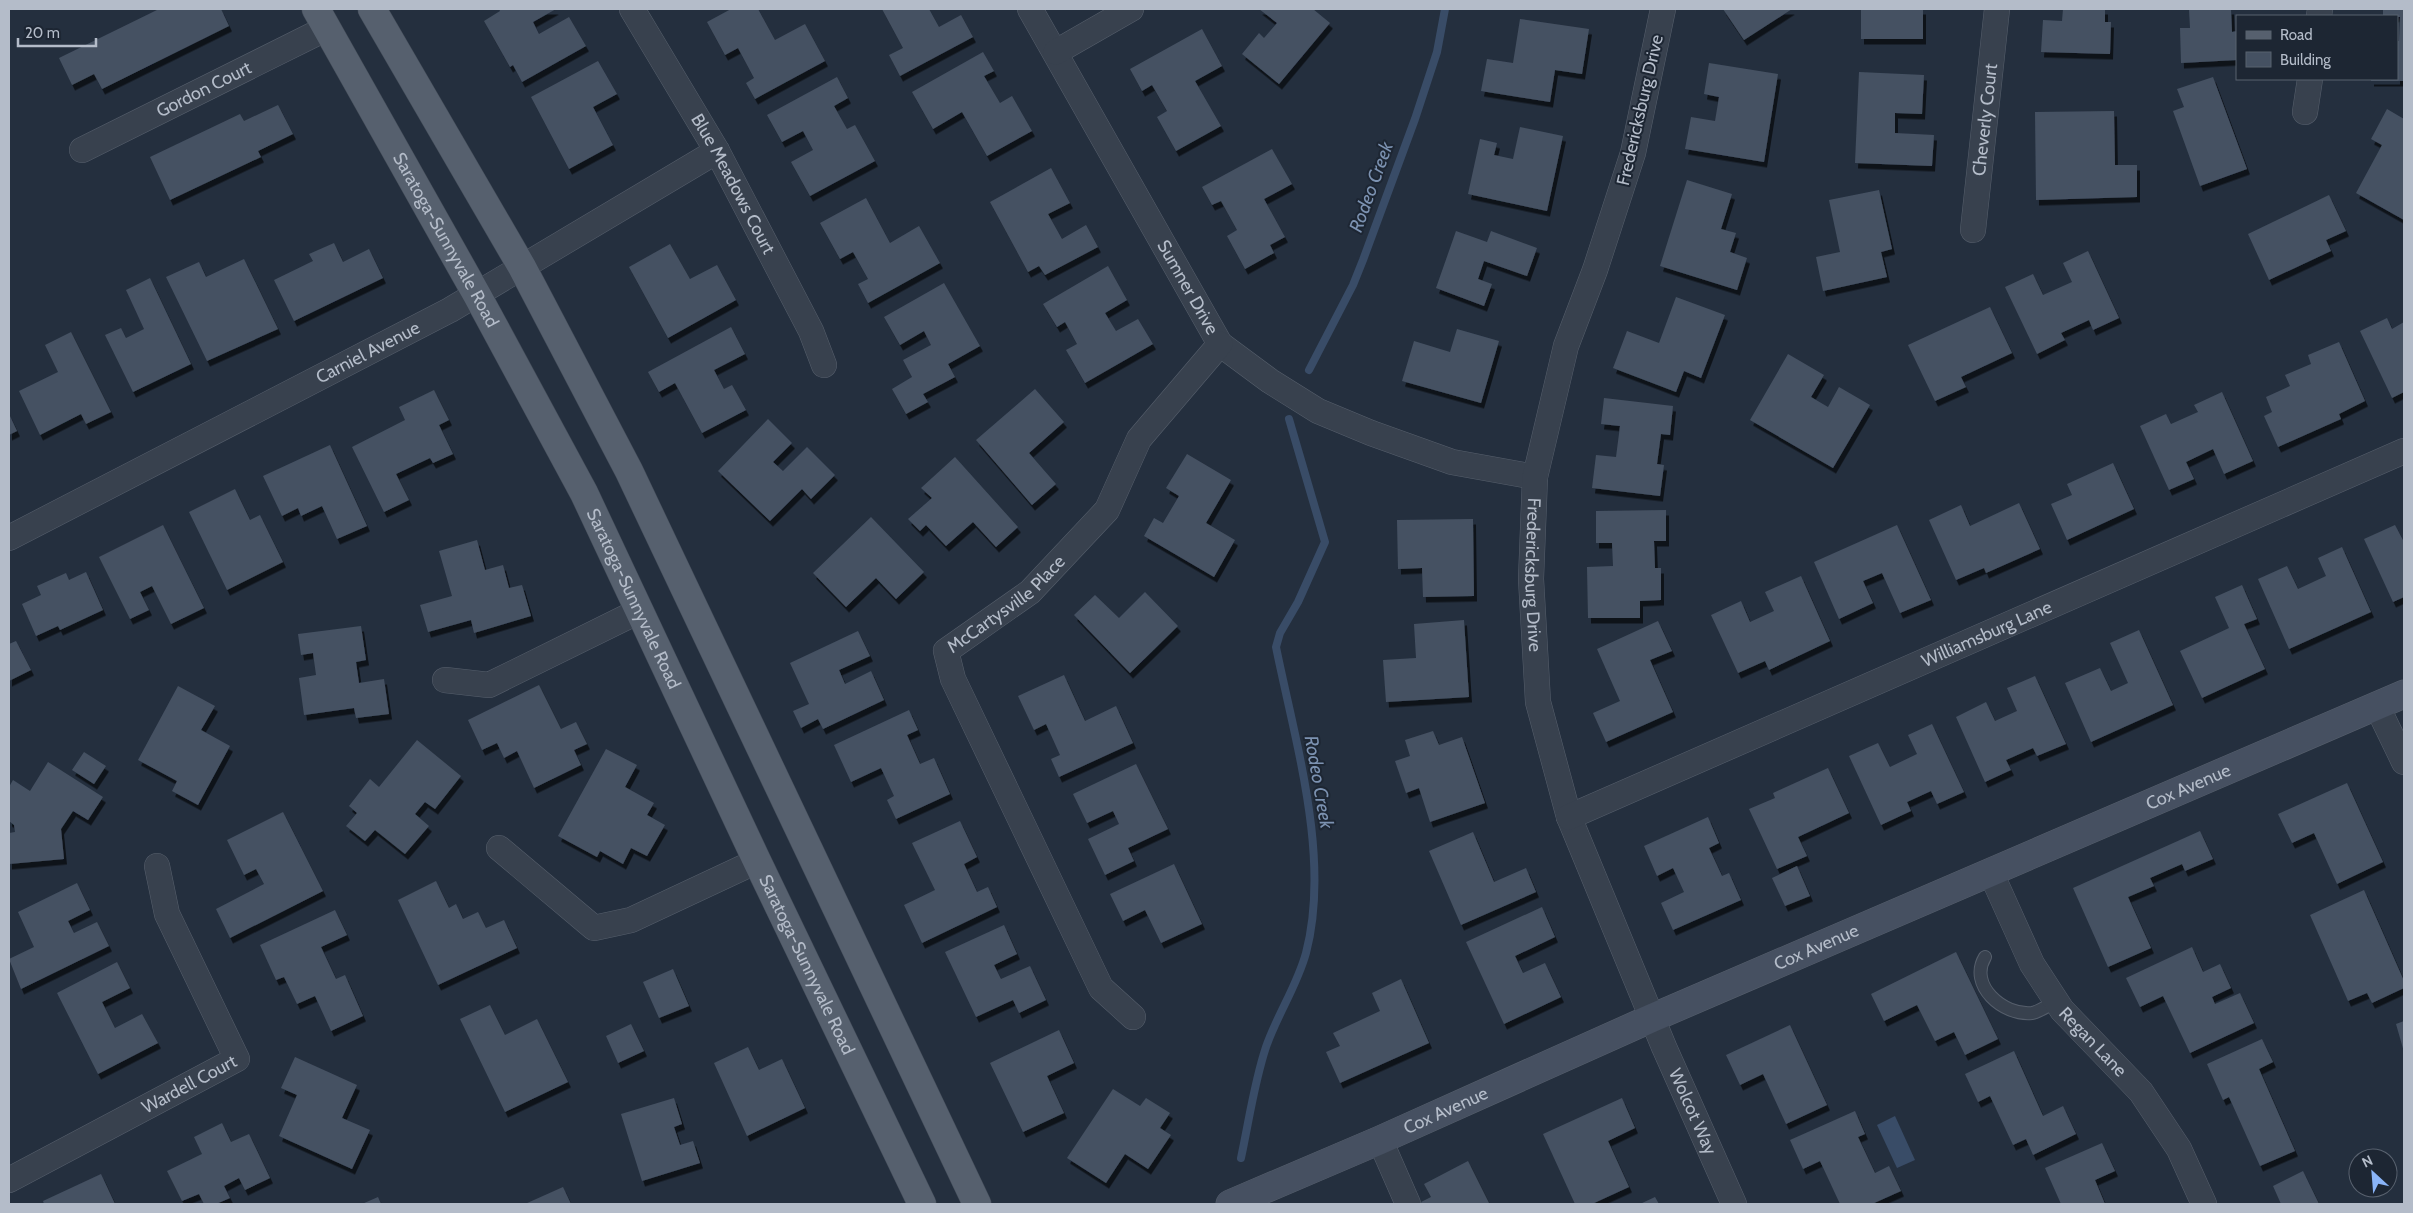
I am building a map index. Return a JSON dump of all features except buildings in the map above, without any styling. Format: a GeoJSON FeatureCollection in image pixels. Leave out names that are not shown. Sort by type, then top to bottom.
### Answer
{"type":"FeatureCollection","features":[{"type":"Feature","properties":{"kind":"main road"},"geometry":{"type":"LineString","coordinates":[[372,9],[522,267],[628,470],[977,1204]]}},
{"type":"Feature","properties":{"kind":"main road","name":"Saratoga-Sunnyvale Road"},"geometry":{"type":"LineString","coordinates":[[321,18],[584,493],[757,861],[922,1204]]}},
{"type":"Feature","properties":{"kind":"main road","name":"Cox Avenue"},"geometry":{"type":"LineString","coordinates":[[1230,1204],[1380,1140],[1652,1018],[1991,874],[2404,694]]}},
{"type":"Feature","properties":{"kind":"street","name":"Blue Meadows Court"},"geometry":{"type":"LineString","coordinates":[[632,9],[717,151],[811,331],[824,365]]}},
{"type":"Feature","properties":{"kind":"street","name":"Sumner Drive"},"geometry":{"type":"LineString","coordinates":[[1030,9],[1220,344],[1270,381],[1318,411],[1371,433],[1452,462],[1535,477]]}},
{"type":"Feature","properties":{"kind":"street"},"geometry":{"type":"LineString","coordinates":[[1056,52],[1131,9]]}},
{"type":"Feature","properties":{"kind":"street","name":"Fredericksburg Drive"},"geometry":{"type":"LineString","coordinates":[[1652,1018],[1569,817],[1538,702],[1531,579],[1535,477],[1566,346],[1595,270],[1633,153],[1663,9]]}},
{"type":"Feature","properties":{"kind":"street","name":"Cheverly Court"},"geometry":{"type":"LineString","coordinates":[[1973,230],[1997,9]]}},
{"type":"Feature","properties":{"kind":"street","name":"Gordon Court"},"geometry":{"type":"LineString","coordinates":[[82,150],[321,18]]}},
{"type":"Feature","properties":{"kind":"street"},"geometry":{"type":"LineString","coordinates":[[2305,112],[2310,80]]}},
{"type":"Feature","properties":{"kind":"street","name":"Carniel Avenue"},"geometry":{"type":"LineString","coordinates":[[9,538],[450,310],[717,151]]}},
{"type":"Feature","properties":{"kind":"street","name":"McCartysville Place"},"geometry":{"type":"LineString","coordinates":[[1133,1017],[1101,988],[953,679],[946,651],[1030,592],[1108,510],[1139,439],[1220,344]]}},
{"type":"Feature","properties":{"kind":"street","name":"Williamsburg Lane"},"geometry":{"type":"LineString","coordinates":[[1569,817],[2404,451]]}},
{"type":"Feature","properties":{"kind":"street"},"geometry":{"type":"LineString","coordinates":[[445,680],[489,685],[639,611]]}},
{"type":"Feature","properties":{"kind":"street"},"geometry":{"type":"LineString","coordinates":[[2376,706],[2404,762]]}},
{"type":"Feature","properties":{"kind":"street"},"geometry":{"type":"LineString","coordinates":[[499,848],[594,928],[630,920],[757,861]]}},
{"type":"Feature","properties":{"kind":"street","name":"Wardell Court"},"geometry":{"type":"LineString","coordinates":[[9,1180],[237,1059],[167,914],[156,866]]}},
{"type":"Feature","properties":{"kind":"street","name":"Regan Lane"},"geometry":{"type":"LineString","coordinates":[[1991,874],[2032,964],[2062,1010],[2141,1092],[2179,1149],[2204,1204]]}},
{"type":"Feature","properties":{"kind":"street","name":"Wolcot Way"},"geometry":{"type":"LineString","coordinates":[[1652,1018],[1734,1204]]}},
{"type":"Feature","properties":{"kind":"street"},"geometry":{"type":"LineString","coordinates":[[1380,1140],[1408,1204]]}},
{"type":"Feature","properties":{"kind":"lane"},"geometry":{"type":"LineString","coordinates":[[1985,956],[1980,964],[1981,981],[1989,994],[2001,1006],[2014,1012],[2033,1013],[2056,1001]]}},
{"type":"Feature","properties":{"kind":"water"},"geometry":{"type":"Polygon","coordinates":[[[1895,1116],[1915,1160],[1897,1168],[1877,1125],[1895,1116]]]}},
{"type":"Feature","properties":{"kind":"waterway","name":"Rodeo Creek"},"geometry":{"type":"LineString","coordinates":[[1309,370],[1353,285],[1363,260],[1415,119],[1437,52],[1445,9]]}},
{"type":"Feature","properties":{"kind":"waterway","name":"Rodeo Creek"},"geometry":{"type":"LineString","coordinates":[[1241,1158],[1255,1088],[1266,1047],[1302,965],[1313,916],[1315,878],[1308,800],[1276,647],[1280,633],[1298,602],[1325,542],[1289,419]]}}]}
